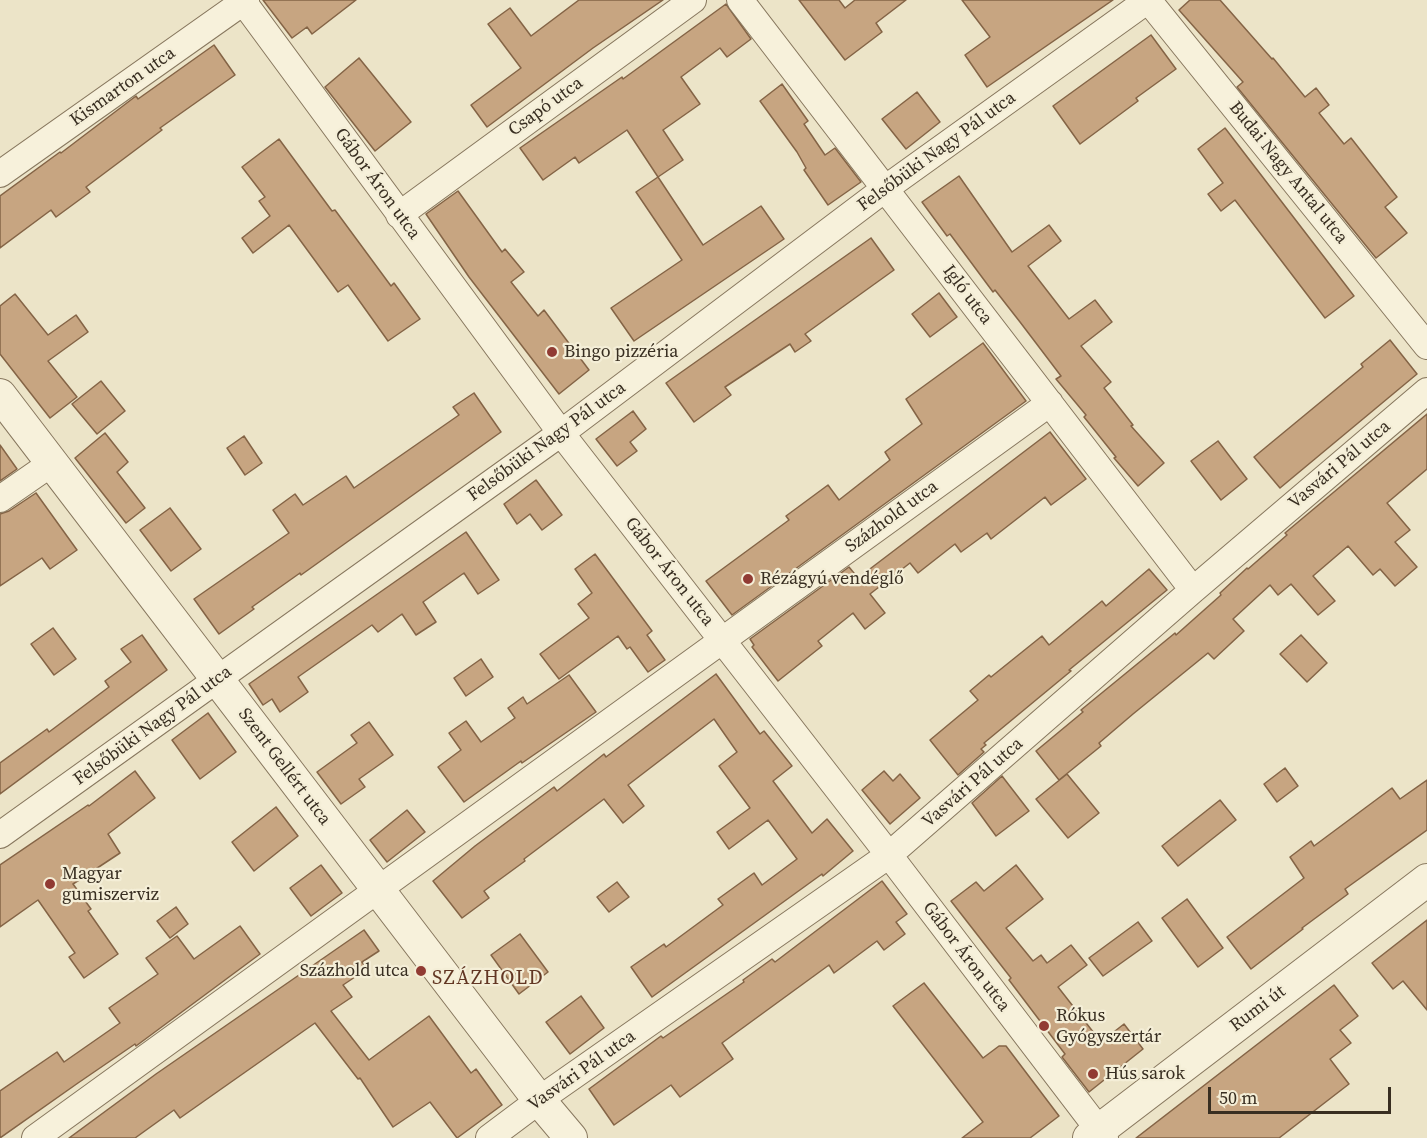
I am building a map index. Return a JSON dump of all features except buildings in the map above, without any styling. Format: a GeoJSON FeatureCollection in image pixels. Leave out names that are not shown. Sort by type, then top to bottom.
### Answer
{"type":"FeatureCollection","features":[{"type":"Feature","properties":{"kind":"street","name":"Csapó utca"},"geometry":{"type":"LineString","coordinates":[[399,215],[693,0]]}},
{"type":"Feature","properties":{"kind":"street","name":"Igló utca"},"geometry":{"type":"LineString","coordinates":[[740,0],[1193,590]]}},
{"type":"Feature","properties":{"kind":"street","name":"Felsőbüki Nagy Pál utca"},"geometry":{"type":"LineString","coordinates":[[0,835],[561,433],[886,188],[1148,0]]}},
{"type":"Feature","properties":{"kind":"street","name":"Budai Nagy Antal utca"},"geometry":{"type":"LineString","coordinates":[[1148,0],[1427,346]]}},
{"type":"Feature","properties":{"kind":"street","name":"Gábor Áron utca"},"geometry":{"type":"LineString","coordinates":[[244,1],[561,433],[889,855],[1097,1136]]}},
{"type":"Feature","properties":{"kind":"street","name":"Kismarton utca"},"geometry":{"type":"LineString","coordinates":[[0,174],[244,1]]}},
{"type":"Feature","properties":{"kind":"street","name":"Vasvári Pál utca"},"geometry":{"type":"LineString","coordinates":[[489,1138],[539,1100],[889,855],[1427,390]]}},
{"type":"Feature","properties":{"kind":"street","name":"Szent Gellért utca"},"geometry":{"type":"LineString","coordinates":[[0,395],[539,1100],[571,1138]]}},
{"type":"Feature","properties":{"kind":"street","name":"Százhold utca"},"geometry":{"type":"LineString","coordinates":[[35,1138],[1050,403]]}},
{"type":"Feature","properties":{"kind":"street"},"geometry":{"type":"LineString","coordinates":[[0,500],[52,464]]}},
{"type":"Feature","properties":{"kind":"street","name":"Rumi út"},"geometry":{"type":"LineString","coordinates":[[1097,1136],[1424,888]]}},
{"type":"Feature","properties":{"kind":"place","name":"Bingo pizzéria"},"geometry":{"type":"Point","coordinates":[552,352]}},
{"type":"Feature","properties":{"kind":"place","name":"Rézágyú vendéglő"},"geometry":{"type":"Point","coordinates":[748,579]}},
{"type":"Feature","properties":{"kind":"place","name":"Magyar gumiszerviz"},"geometry":{"type":"Point","coordinates":[50,884]}},
{"type":"Feature","properties":{"kind":"place","name":"Százhold utca"},"geometry":{"type":"Point","coordinates":[421,971]}},
{"type":"Feature","properties":{"kind":"place","name":"Rókus Gyógyszertár"},"geometry":{"type":"Point","coordinates":[1044,1026]}},
{"type":"Feature","properties":{"kind":"place","name":"Hús sarok"},"geometry":{"type":"Point","coordinates":[1093,1074]}},
{"type":"Feature","properties":{"kind":"district","name":"SZÁZHOLD"},"geometry":{"type":"Point","coordinates":[488,979]}}]}
